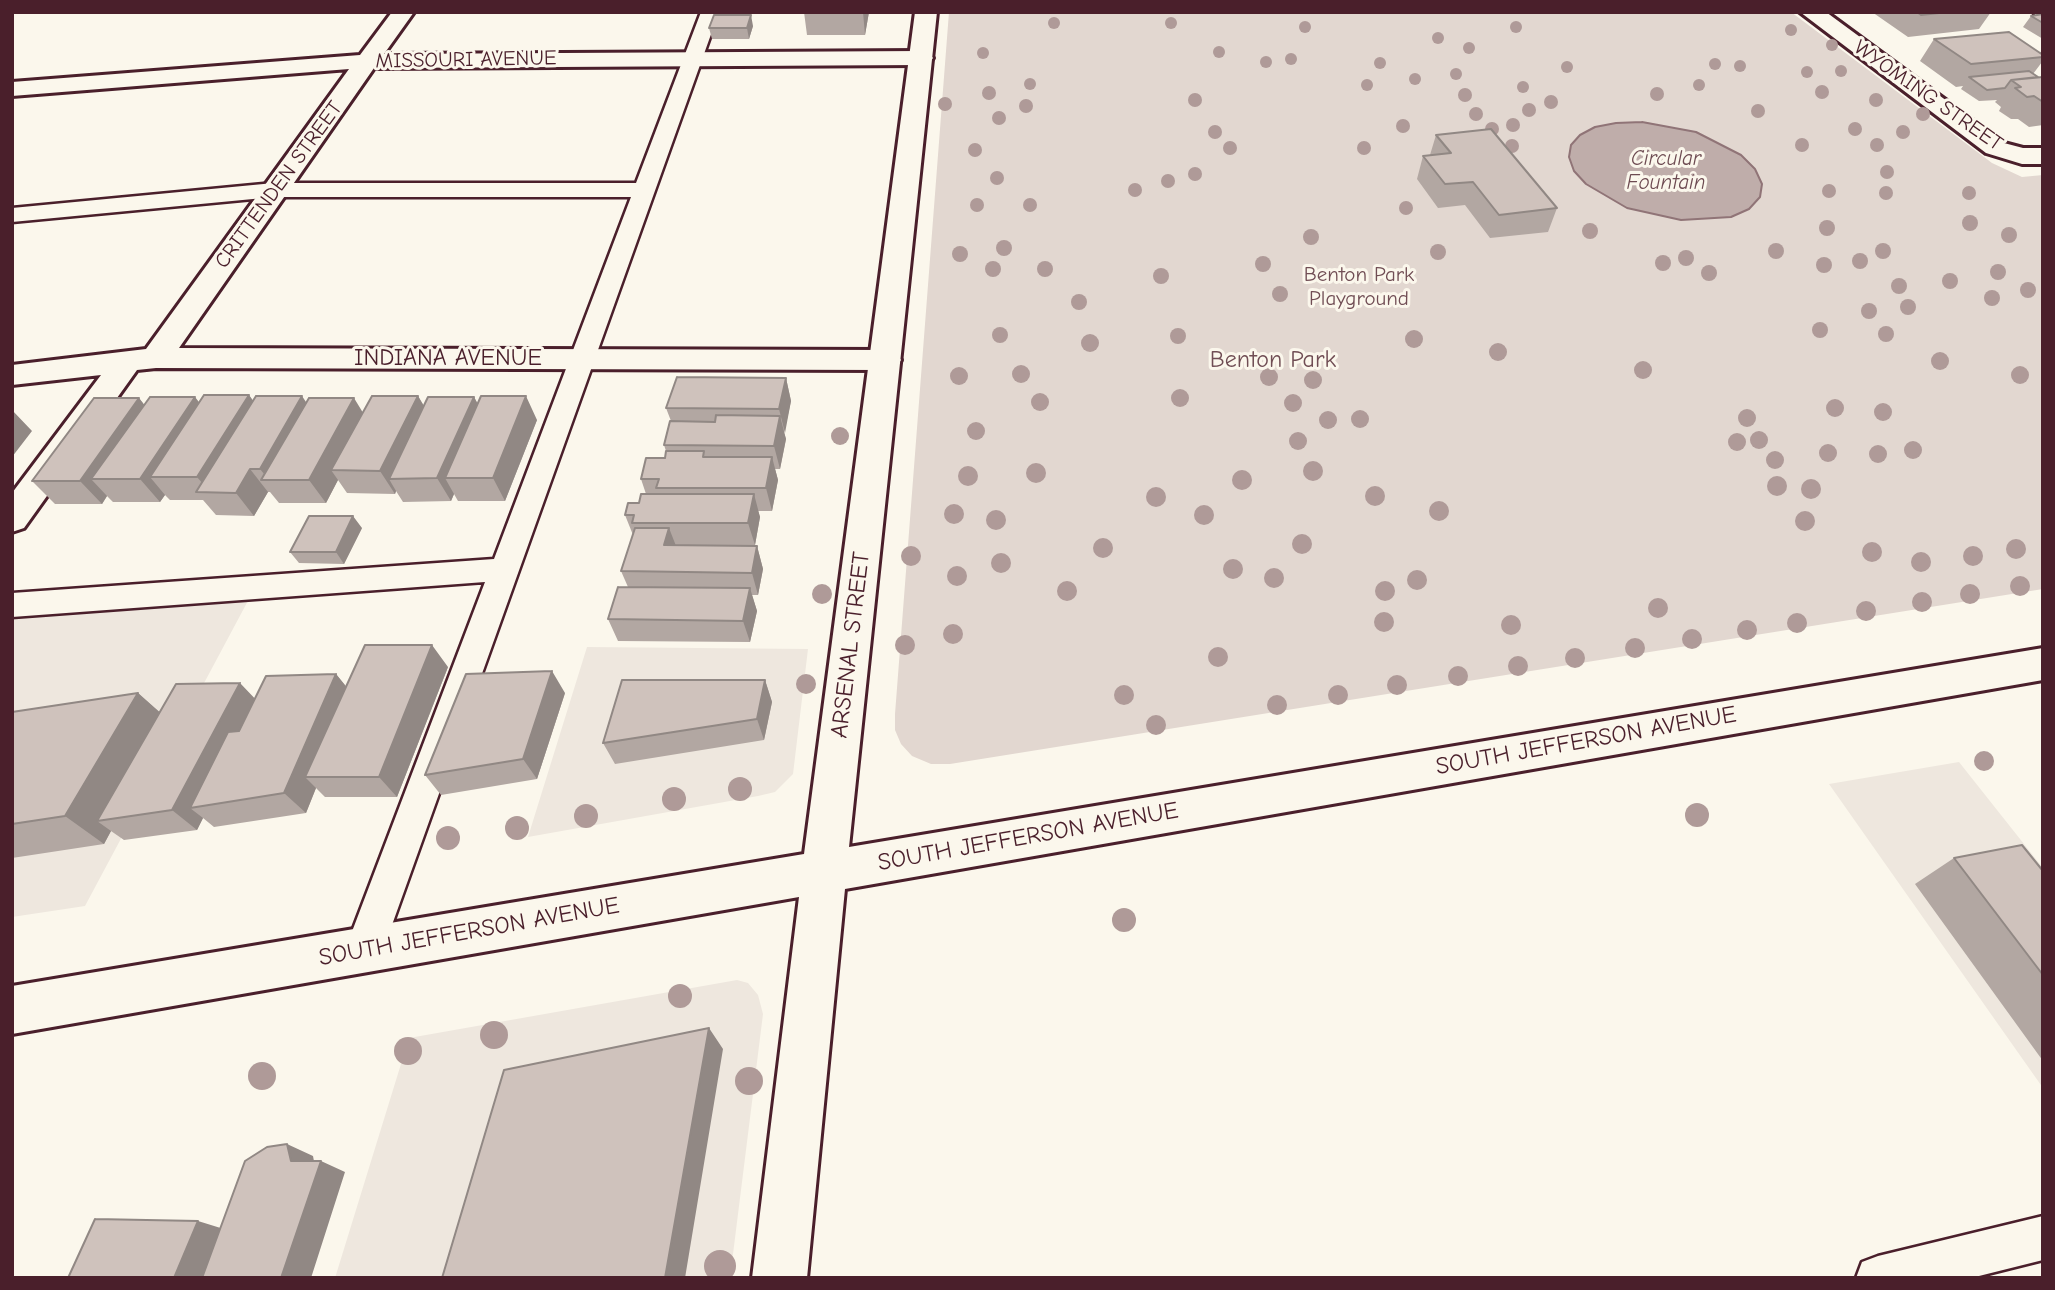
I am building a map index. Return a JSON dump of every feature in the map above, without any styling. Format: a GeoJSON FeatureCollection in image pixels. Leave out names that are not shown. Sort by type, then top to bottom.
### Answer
{"type":"FeatureCollection","features":[{"type":"Feature","properties":{"kind":"street","name":"CRITTENDEN STREET"},"geometry":{"type":"LineString","coordinates":[[12,519],[142,360],[274,190],[403,12]]}},
{"type":"Feature","properties":{"kind":"street","name":"ARSENAL STREET"},"geometry":{"type":"LineString","coordinates":[[779,1278],[824,872],[926,12]]}},
{"type":"Feature","properties":{"kind":"street","name":"WYOMING STREET"},"geometry":{"type":"LineString","coordinates":[[1811,12],[1988,143],[2012,154],[2043,156]]}},
{"type":"Feature","properties":{"kind":"street","name":"MISSOURI AVENUE"},"geometry":{"type":"LineString","coordinates":[[12,89],[368,61],[921,58]]}},
{"type":"Feature","properties":{"kind":"street","name":"INDIANA AVENUE"},"geometry":{"type":"LineString","coordinates":[[12,375],[142,360],[885,360]]}},
{"type":"Feature","properties":{"kind":"street","name":"SOUTH JEFFERSON AVENUE"},"geometry":{"type":"LineString","coordinates":[[12,1010],[2043,664]]}},
{"type":"Feature","properties":{"kind":"lane"},"geometry":{"type":"LineString","coordinates":[[364,950],[710,12]]}},
{"type":"Feature","properties":{"kind":"lane"},"geometry":{"type":"LineString","coordinates":[[12,215],[274,190],[646,190]]}},
{"type":"Feature","properties":{"kind":"lane"},"geometry":{"type":"LineString","coordinates":[[12,605],[505,569]]}},
{"type":"Feature","properties":{"kind":"lane"},"geometry":{"type":"LineString","coordinates":[[1878,1278],[2043,1238]]}},
{"type":"Feature","properties":{"kind":"shaded area"},"geometry":{"type":"Polygon","coordinates":[[[250,597],[85,906],[12,917],[12,616],[250,597]]]}},
{"type":"Feature","properties":{"kind":"shaded area"},"geometry":{"type":"Polygon","coordinates":[[[587,647],[808,649],[793,774],[775,792],[528,837],[587,647]]]}},
{"type":"Feature","properties":{"kind":"shaded area"},"geometry":{"type":"Polygon","coordinates":[[[1959,762],[2043,868],[2043,1088],[1829,784],[1959,762]]]}},
{"type":"Feature","properties":{"kind":"shaded area"},"geometry":{"type":"Polygon","coordinates":[[[737,980],[748,983],[758,995],[763,1014],[730,1278],[335,1278],[409,1038],[737,980]]]}},
{"type":"Feature","properties":{"kind":"green space","name":"Benton Park"},"geometry":{"type":"Polygon","coordinates":[[[949,12],[1791,12],[1992,163],[2022,177],[2043,175],[2043,589],[950,764],[931,764],[912,756],[901,744],[895,730],[895,714],[949,12]]]}},
{"type":"Feature","properties":{"kind":"water","name":"Circular Fountain"},"geometry":{"type":"Polygon","coordinates":[[[1642,122],[1696,132],[1741,155],[1755,169],[1762,184],[1760,197],[1749,209],[1731,217],[1681,220],[1627,208],[1586,184],[1574,171],[1569,157],[1571,145],[1580,135],[1595,127],[1642,122]]]}},
{"type":"Feature","properties":{"kind":"building"},"geometry":{"type":"Polygon","coordinates":[[[1917,12],[1948,12],[1921,15],[1917,12]]]}},
{"type":"Feature","properties":{"kind":"building"},"geometry":{"type":"Polygon","coordinates":[[[2043,14],[2043,23],[2031,16],[2043,14]]]}},
{"type":"Feature","properties":{"kind":"building"},"geometry":{"type":"Polygon","coordinates":[[[714,15],[751,15],[747,28],[709,28],[714,15]]]}},
{"type":"Feature","properties":{"kind":"building"},"geometry":{"type":"Polygon","coordinates":[[[2009,32],[2043,57],[1971,64],[1934,39],[2009,32]]]}},
{"type":"Feature","properties":{"kind":"building"},"geometry":{"type":"Polygon","coordinates":[[[2029,71],[2038,77],[2011,80],[2005,88],[1987,90],[1969,77],[2029,71]]]}},
{"type":"Feature","properties":{"kind":"building"},"geometry":{"type":"Polygon","coordinates":[[[2043,77],[2043,102],[2034,96],[2027,97],[2015,88],[2021,87],[2011,80],[2043,77]]]}},
{"type":"Feature","properties":{"kind":"building"},"geometry":{"type":"Polygon","coordinates":[[[1491,129],[1557,208],[1499,215],[1473,182],[1445,184],[1423,156],[1451,153],[1436,135],[1491,129]]]}},
{"type":"Feature","properties":{"kind":"building"},"geometry":{"type":"Polygon","coordinates":[[[677,377],[786,378],[779,409],[666,408],[677,377]]]}},
{"type":"Feature","properties":{"kind":"building"},"geometry":{"type":"Polygon","coordinates":[[[204,395],[249,395],[197,477],[150,477],[204,395]]]}},
{"type":"Feature","properties":{"kind":"building"},"geometry":{"type":"Polygon","coordinates":[[[256,396],[302,396],[260,469],[250,469],[236,493],[196,492],[256,396]]]}},
{"type":"Feature","properties":{"kind":"building"},"geometry":{"type":"Polygon","coordinates":[[[372,396],[418,396],[380,471],[331,470],[372,396]]]}},
{"type":"Feature","properties":{"kind":"building"},"geometry":{"type":"Polygon","coordinates":[[[481,396],[526,396],[493,478],[445,478],[481,396]]]}},
{"type":"Feature","properties":{"kind":"building"},"geometry":{"type":"Polygon","coordinates":[[[150,397],[195,397],[140,479],[91,479],[150,397]]]}},
{"type":"Feature","properties":{"kind":"building"},"geometry":{"type":"Polygon","coordinates":[[[428,397],[474,397],[437,478],[389,479],[428,397]]]}},
{"type":"Feature","properties":{"kind":"building"},"geometry":{"type":"Polygon","coordinates":[[[94,398],[139,398],[80,481],[32,481],[94,398]]]}},
{"type":"Feature","properties":{"kind":"building"},"geometry":{"type":"Polygon","coordinates":[[[309,398],[354,398],[309,480],[261,480],[309,398]]]}},
{"type":"Feature","properties":{"kind":"building"},"geometry":{"type":"Polygon","coordinates":[[[716,415],[780,416],[774,446],[664,445],[670,421],[715,422],[716,415]]]}},
{"type":"Feature","properties":{"kind":"building"},"geometry":{"type":"Polygon","coordinates":[[[666,451],[704,451],[703,457],[772,457],[766,488],[656,488],[659,479],[641,479],[646,458],[665,458],[666,451]]]}},
{"type":"Feature","properties":{"kind":"building"},"geometry":{"type":"Polygon","coordinates":[[[641,494],[754,494],[748,523],[632,523],[634,515],[625,515],[628,503],[639,503],[641,494]]]}},
{"type":"Feature","properties":{"kind":"building"},"geometry":{"type":"Polygon","coordinates":[[[309,516],[353,516],[336,552],[290,552],[309,516]]]}},
{"type":"Feature","properties":{"kind":"building"},"geometry":{"type":"Polygon","coordinates":[[[635,528],[669,528],[664,545],[757,546],[752,573],[621,571],[635,528]]]}},
{"type":"Feature","properties":{"kind":"building"},"geometry":{"type":"Polygon","coordinates":[[[618,587],[750,588],[743,621],[608,619],[618,587]]]}},
{"type":"Feature","properties":{"kind":"building"},"geometry":{"type":"Polygon","coordinates":[[[365,645],[432,645],[379,777],[305,777],[365,645]]]}},
{"type":"Feature","properties":{"kind":"building"},"geometry":{"type":"Polygon","coordinates":[[[552,671],[523,759],[425,775],[466,674],[552,671]]]}},
{"type":"Feature","properties":{"kind":"building"},"geometry":{"type":"Polygon","coordinates":[[[336,674],[284,793],[190,808],[228,732],[239,731],[266,676],[336,674]]]}},
{"type":"Feature","properties":{"kind":"building"},"geometry":{"type":"Polygon","coordinates":[[[622,680],[765,680],[757,719],[603,743],[622,680]]]}},
{"type":"Feature","properties":{"kind":"building"},"geometry":{"type":"Polygon","coordinates":[[[240,683],[172,810],[97,821],[176,684],[240,683]]]}},
{"type":"Feature","properties":{"kind":"building"},"geometry":{"type":"Polygon","coordinates":[[[138,693],[65,816],[12,824],[12,712],[138,693]]]}},
{"type":"Feature","properties":{"kind":"building"},"geometry":{"type":"Polygon","coordinates":[[[2022,845],[2043,871],[2043,975],[1954,858],[2022,845]]]}},
{"type":"Feature","properties":{"kind":"building"},"geometry":{"type":"Polygon","coordinates":[[[709,1028],[665,1278],[442,1278],[504,1070],[709,1028]]]}},
{"type":"Feature","properties":{"kind":"building"},"geometry":{"type":"Polygon","coordinates":[[[287,1144],[291,1161],[321,1161],[281,1278],[202,1278],[245,1161],[267,1147],[287,1144]]]}},
{"type":"Feature","properties":{"kind":"building"},"geometry":{"type":"Polygon","coordinates":[[[95,1219],[198,1221],[174,1278],[68,1278],[95,1219]]]}},
{"type":"Feature","properties":{"kind":"park label","name":"Benton Park Playground"},"geometry":{"type":"Point","coordinates":[1359,287]}}]}
